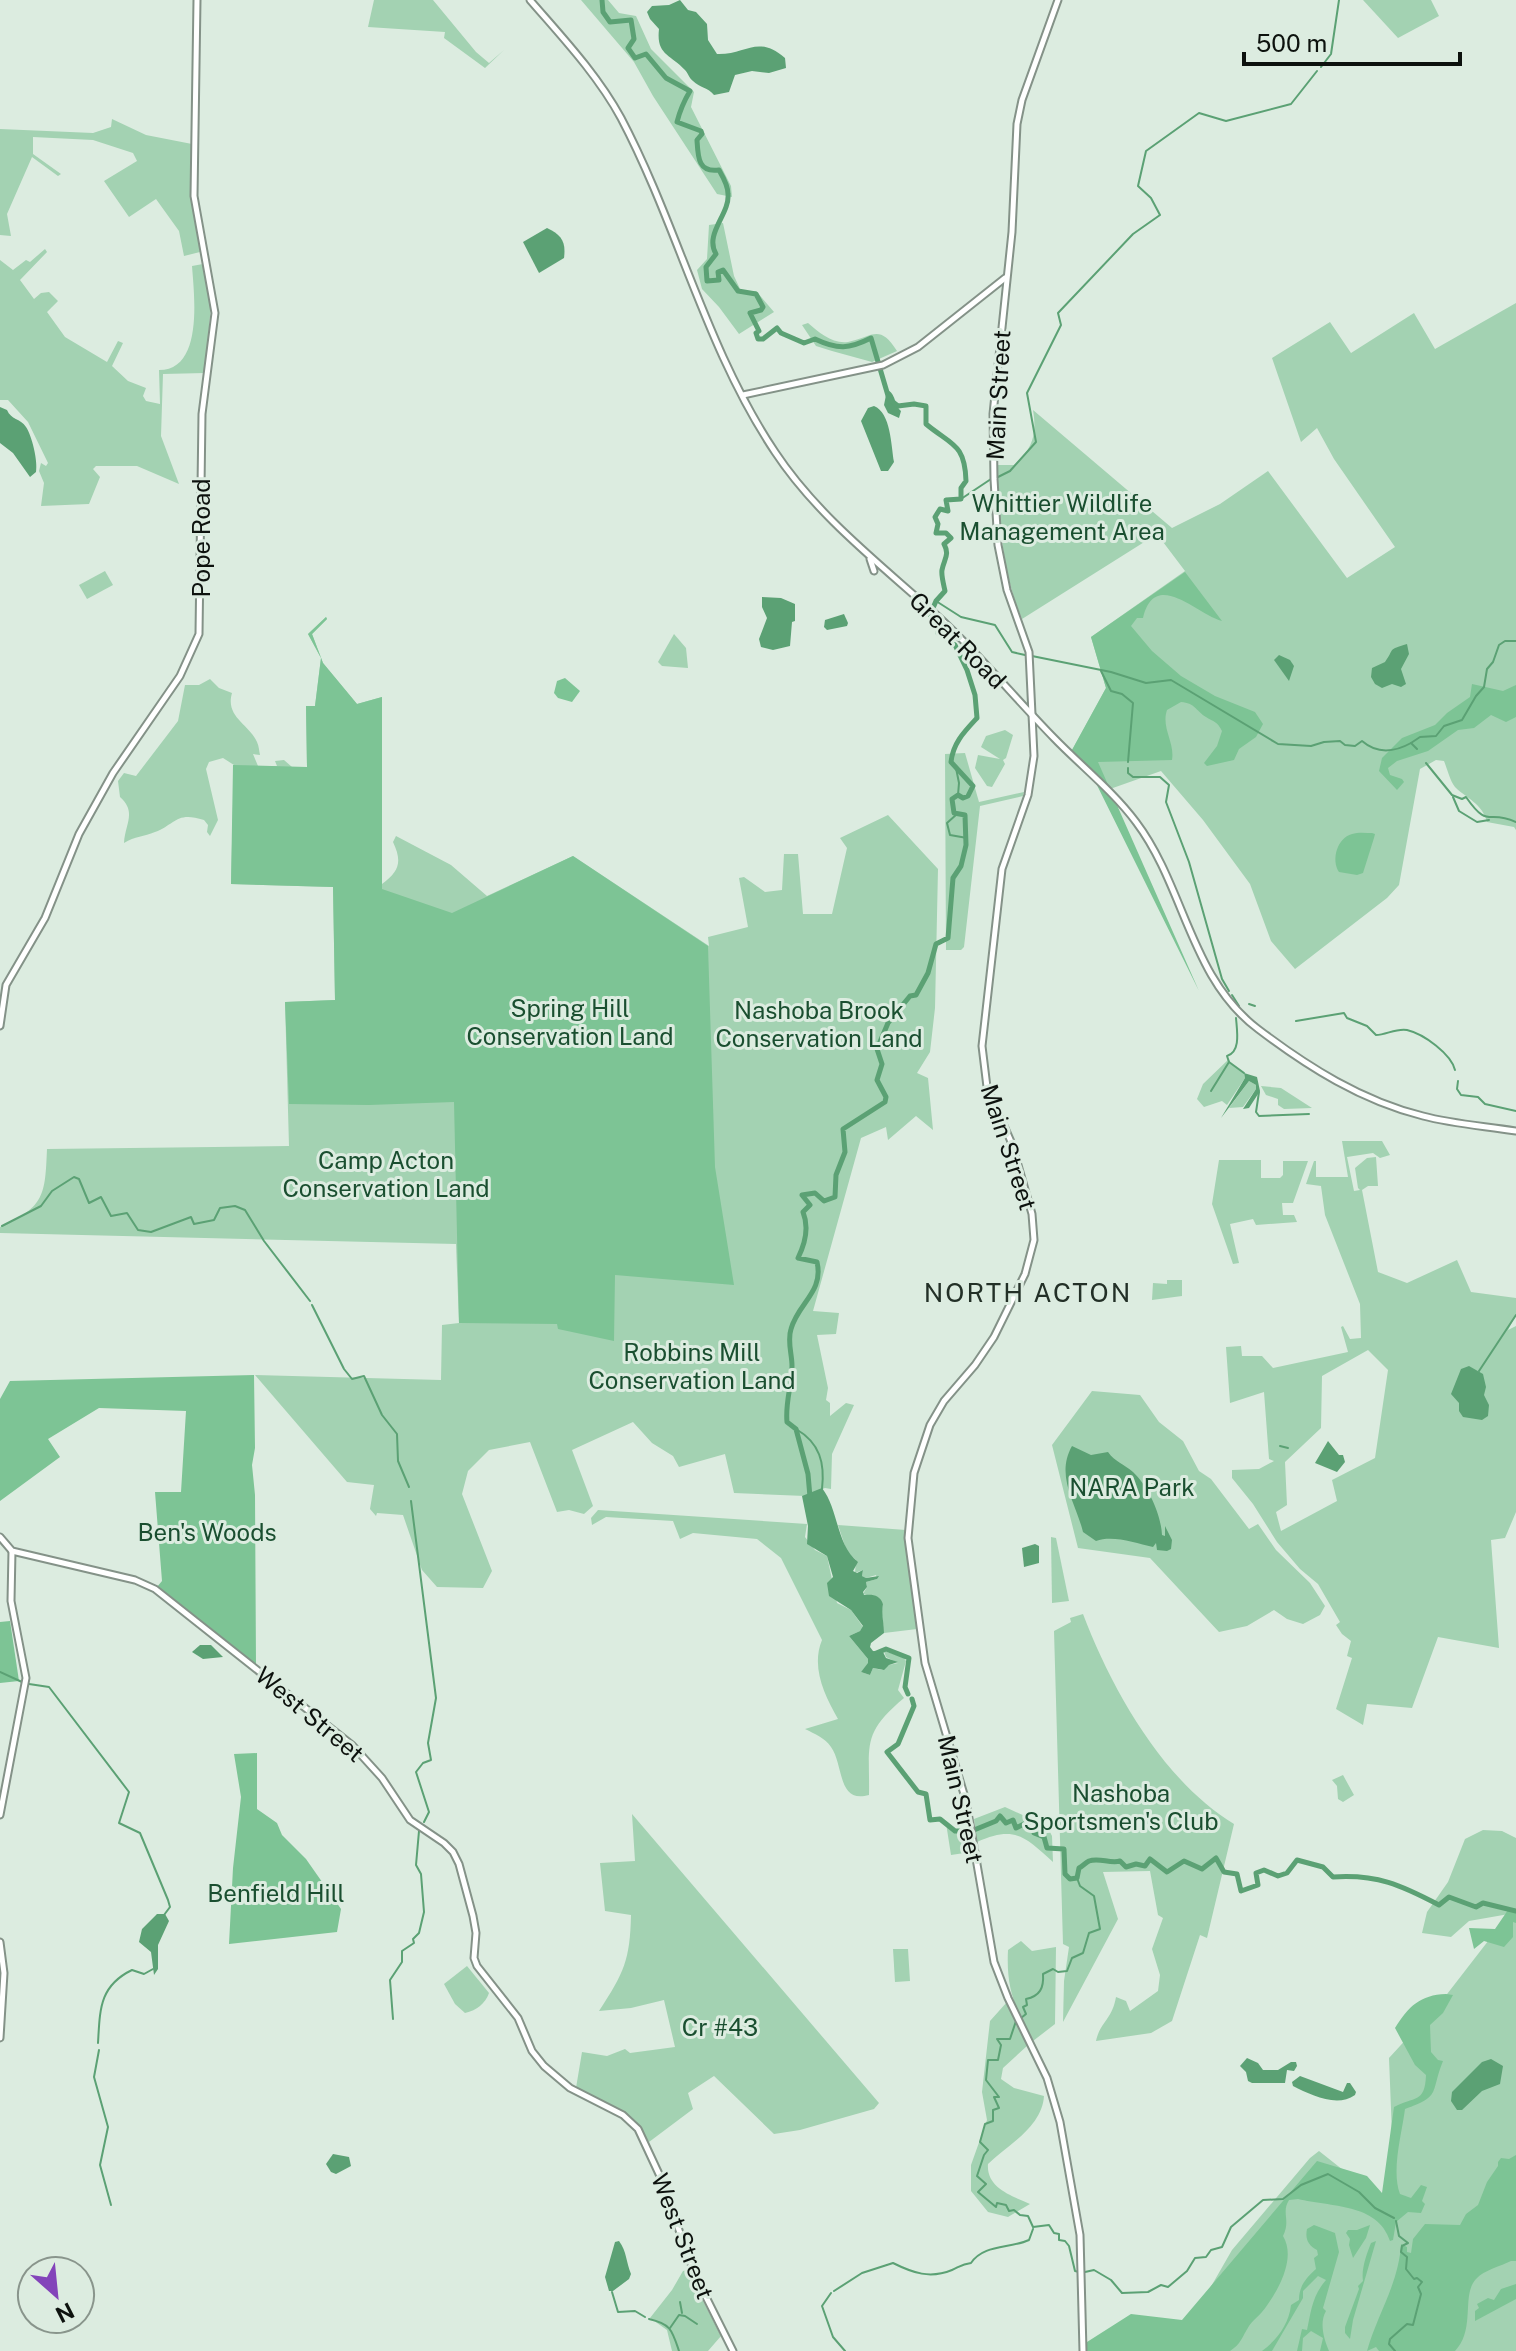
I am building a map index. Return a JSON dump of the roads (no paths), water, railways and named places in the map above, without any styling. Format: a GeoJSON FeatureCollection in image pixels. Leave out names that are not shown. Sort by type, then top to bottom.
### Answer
{"type":"FeatureCollection","features":[{"type":"Feature","properties":{"kind":"main road","name":"Pope Road"},"geometry":{"type":"LineString","coordinates":[[0,1026],[6,985],[45,918],[79,834],[113,773],[180,676],[199,634],[202,414],[215,313],[194,197],[197,0]]}},
{"type":"Feature","properties":{"kind":"main road","name":"Great Road"},"geometry":{"type":"LineString","coordinates":[[530,0],[587,66],[620,117],[716,344],[774,450],[799,484],[868,554],[932,611],[1136,822],[1173,890],[1205,966],[1224,995],[1249,1022],[1328,1077],[1370,1099],[1436,1119],[1516,1131]]}},
{"type":"Feature","properties":{"kind":"main road","name":"Main Street"},"geometry":{"type":"LineString","coordinates":[[1058,0],[1022,100],[1017,124],[1015,195],[993,391],[996,518],[1007,590],[1029,652],[1033,733],[1030,784],[1002,869],[982,1046],[987,1087],[1010,1135],[1035,1228],[1033,1248],[1020,1286],[994,1337],[941,1405],[920,1451],[912,1483],[908,1554],[925,1663],[966,1799],[994,1962],[1047,2078],[1060,2122],[1080,2235],[1083,2351]]}},
{"type":"Feature","properties":{"kind":"main road"},"geometry":{"type":"LineString","coordinates":[[742,395],[880,366],[918,347],[1006,277]]}},
{"type":"Feature","properties":{"kind":"main road"},"geometry":{"type":"LineString","coordinates":[[991,289],[1004,294]]}},
{"type":"Feature","properties":{"kind":"main road"},"geometry":{"type":"LineString","coordinates":[[868,554],[876,573],[889,573]]}},
{"type":"Feature","properties":{"kind":"main road"},"geometry":{"type":"LineString","coordinates":[[1016,698],[1026,699],[1032,693]]}},
{"type":"Feature","properties":{"kind":"main road"},"geometry":{"type":"LineString","coordinates":[[1033,733],[1037,728],[1044,728]]}},
{"type":"Feature","properties":{"kind":"main road"},"geometry":{"type":"LineString","coordinates":[[0,1537],[12,1551],[11,1601],[26,1678],[0,1815]]}},
{"type":"Feature","properties":{"kind":"main road","name":"West Street"},"geometry":{"type":"LineString","coordinates":[[12,1551],[135,1580],[155,1589],[351,1745],[382,1778],[410,1820],[453,1852],[473,1916],[476,1964],[518,2018],[532,2051],[544,2066],[570,2088],[623,2115],[644,2138],[695,2275],[733,2351]]}},
{"type":"Feature","properties":{"kind":"main road"},"geometry":{"type":"LineString","coordinates":[[0,1942],[4,1973],[0,2038]]}},
{"type":"Feature","properties":{"kind":"waterway"},"geometry":{"type":"LineString","coordinates":[[602,0],[603,12],[610,22],[631,20],[634,39],[628,48],[635,58],[646,54],[666,78],[690,91],[677,122],[701,131],[697,140],[700,162],[707,169],[719,170],[726,184],[728,202],[713,239],[716,254],[706,267],[707,281],[719,280],[718,272],[723,270],[738,291],[756,294],[763,307],[750,313],[759,331],[756,333],[758,339],[763,339],[777,328],[781,333],[804,343],[815,339],[843,347],[871,338],[889,399],[898,406],[926,406],[926,424],[955,446],[965,469],[966,481],[961,488],[961,499],[946,500],[948,511],[940,509],[935,517],[938,524],[936,533],[946,533],[951,538],[944,544],[947,554],[942,572],[945,591],[930,615],[938,624],[938,633],[955,645],[975,695],[977,718],[957,743],[951,762],[973,786],[968,796],[963,798],[958,795],[952,799],[954,813],[965,815],[966,845],[961,866],[953,878],[948,938],[936,944],[928,973],[916,995],[910,996],[888,1023],[877,1049],[882,1064],[877,1080],[886,1097],[885,1102],[843,1129],[845,1152],[836,1175],[835,1197],[824,1201],[815,1193],[802,1195],[810,1205],[803,1212],[805,1235],[798,1258],[817,1262],[818,1272],[814,1290],[794,1320],[790,1334],[792,1366],[787,1422],[796,1429],[808,1474],[810,1497]]}},
{"type":"Feature","properties":{"kind":"waterway"},"geometry":{"type":"LineString","coordinates":[[1321,67],[1331,54],[1339,0]]}},
{"type":"Feature","properties":{"kind":"waterway"},"geometry":{"type":"LineString","coordinates":[[996,478],[1010,471],[1036,442],[1027,393],[1061,325],[1058,313],[1133,234],[1160,215],[1151,198],[1138,186],[1146,151],[1199,113],[1226,121],[1291,104],[1317,71]]}},
{"type":"Feature","properties":{"kind":"waterway"},"geometry":{"type":"LineString","coordinates":[[961,499],[991,479]]}},
{"type":"Feature","properties":{"kind":"waterway"},"geometry":{"type":"LineString","coordinates":[[936,601],[961,617],[995,625],[1012,652],[1025,655]]}},
{"type":"Feature","properties":{"kind":"waterway"},"geometry":{"type":"LineString","coordinates":[[1411,743],[1420,737],[1436,736],[1444,726],[1462,720],[1484,687],[1487,669],[1499,645],[1505,641],[1516,641]]}},
{"type":"Feature","properties":{"kind":"waterway"},"geometry":{"type":"LineString","coordinates":[[1032,656],[1111,672],[1146,683],[1171,680],[1278,744],[1311,746],[1340,741],[1355,746],[1362,741],[1379,750],[1398,749],[1411,743],[1417,749]]}},
{"type":"Feature","properties":{"kind":"waterway"},"geometry":{"type":"LineString","coordinates":[[1101,671],[1111,691],[1122,694],[1133,703],[1128,762]]}},
{"type":"Feature","properties":{"kind":"waterway"},"geometry":{"type":"LineString","coordinates":[[1426,763],[1452,795],[1462,799],[1466,797],[1479,813],[1516,822]]}},
{"type":"Feature","properties":{"kind":"waterway"},"geometry":{"type":"LineString","coordinates":[[956,768],[958,795]]}},
{"type":"Feature","properties":{"kind":"waterway"},"geometry":{"type":"LineString","coordinates":[[1128,768],[1128,773],[1133,777],[1160,777],[1169,785],[1166,802],[1189,862],[1222,979],[1229,991]]}},
{"type":"Feature","properties":{"kind":"waterway"},"geometry":{"type":"LineString","coordinates":[[1453,797],[1459,811],[1477,822],[1489,820]]}},
{"type":"Feature","properties":{"kind":"waterway"},"geometry":{"type":"LineString","coordinates":[[957,814],[947,823],[950,835],[967,838]]}},
{"type":"Feature","properties":{"kind":"waterway"},"geometry":{"type":"LineString","coordinates":[[1232,995],[1239,1006]]}},
{"type":"Feature","properties":{"kind":"waterway"},"geometry":{"type":"LineString","coordinates":[[1249,1004],[1255,1006]]}},
{"type":"Feature","properties":{"kind":"waterway"},"geometry":{"type":"LineString","coordinates":[[1296,1021],[1344,1013],[1347,1018],[1367,1026],[1376,1035],[1407,1030],[1436,1046],[1455,1070]]}},
{"type":"Feature","properties":{"kind":"waterway"},"geometry":{"type":"LineString","coordinates":[[1211,1091],[1229,1062],[1227,1056],[1236,1046],[1236,1018]]}},
{"type":"Feature","properties":{"kind":"waterway"},"geometry":{"type":"LineString","coordinates":[[1229,1062],[1244,1073]]}},
{"type":"Feature","properties":{"kind":"waterway"},"geometry":{"type":"LineString","coordinates":[[1458,1081],[1457,1089],[1461,1095],[1478,1097],[1485,1104],[1516,1111]]}},
{"type":"Feature","properties":{"kind":"waterway"},"geometry":{"type":"LineString","coordinates":[[1259,1092],[1256,1112],[1259,1116],[1309,1114]]}},
{"type":"Feature","properties":{"kind":"waterway"},"geometry":{"type":"LineString","coordinates":[[2,1226],[41,1206],[52,1191],[74,1177],[79,1179],[89,1203],[101,1197],[111,1216],[127,1213],[138,1230],[151,1232],[191,1217],[194,1224],[214,1220],[220,1208],[235,1206],[245,1210],[264,1241],[310,1301]]}},
{"type":"Feature","properties":{"kind":"waterway"},"geometry":{"type":"LineString","coordinates":[[312,1305],[344,1369],[352,1379],[364,1376],[382,1415],[397,1434],[398,1461],[409,1487]]}},
{"type":"Feature","properties":{"kind":"waterway"},"geometry":{"type":"LineString","coordinates":[[1479,1371],[1516,1315]]}},
{"type":"Feature","properties":{"kind":"waterway"},"geometry":{"type":"LineString","coordinates":[[796,1429],[816,1447],[823,1471],[822,1489]]}},
{"type":"Feature","properties":{"kind":"waterway"},"geometry":{"type":"LineString","coordinates":[[1280,1446],[1288,1448]]}},
{"type":"Feature","properties":{"kind":"waterway"},"geometry":{"type":"LineString","coordinates":[[411,1501],[436,1698],[428,1743],[431,1760],[423,1763],[416,1772],[429,1812],[424,1822]]}},
{"type":"Feature","properties":{"kind":"waterway"},"geometry":{"type":"LineString","coordinates":[[874,1654],[886,1649],[909,1658],[905,1687],[908,1694]]}},
{"type":"Feature","properties":{"kind":"waterway"},"geometry":{"type":"LineString","coordinates":[[0,1672],[22,1682]]}},
{"type":"Feature","properties":{"kind":"waterway"},"geometry":{"type":"LineString","coordinates":[[29,1684],[49,1687],[129,1792],[119,1823],[140,1833],[168,1900],[170,1907],[164,1915]]}},
{"type":"Feature","properties":{"kind":"waterway"},"geometry":{"type":"LineString","coordinates":[[912,1699],[914,1706],[898,1744],[887,1752],[918,1792],[926,1794],[930,1820],[940,1819],[955,1831],[968,1831]]}},
{"type":"Feature","properties":{"kind":"waterway"},"geometry":{"type":"LineString","coordinates":[[974,1830],[996,1821],[1000,1816],[1006,1823],[1013,1820],[1016,1828],[1030,1821],[1034,1824],[1034,1833],[1044,1837],[1047,1848],[1064,1849],[1065,1874],[1070,1879],[1077,1878],[1079,1868],[1093,1860],[1120,1861],[1126,1867],[1136,1864],[1145,1866],[1150,1859],[1167,1872],[1184,1861],[1202,1869],[1216,1858],[1224,1872],[1237,1874],[1241,1891],[1258,1885],[1256,1873],[1264,1870],[1278,1876],[1287,1873],[1297,1860],[1323,1867],[1333,1877],[1363,1877],[1388,1882],[1439,1905],[1449,1897],[1476,1907],[1483,1903],[1516,1911]]}},
{"type":"Feature","properties":{"kind":"waterway"},"geometry":{"type":"LineString","coordinates":[[393,2019],[390,1980],[402,1962],[402,1951],[414,1943],[424,1912],[421,1874],[416,1865],[419,1831]]}},
{"type":"Feature","properties":{"kind":"waterway"},"geometry":{"type":"LineString","coordinates":[[1021,2018],[1026,2014],[1023,2007],[1027,2005],[1026,1999],[1040,1991],[1043,1974],[1053,1969],[1067,1971],[1072,1958],[1083,1953],[1089,1933],[1100,1929],[1094,1896],[1080,1886],[1077,1878]]}},
{"type":"Feature","properties":{"kind":"waterway"},"geometry":{"type":"LineString","coordinates":[[98,2043],[101,2010],[107,1991],[121,1976],[132,1970],[144,1974],[153,1969]]}},
{"type":"Feature","properties":{"kind":"waterway"},"geometry":{"type":"LineString","coordinates":[[1016,2021],[1010,2039],[997,2039],[1001,2045],[998,2060],[988,2060],[986,2080],[999,2097],[994,2097],[999,2108],[993,2110],[993,2121],[985,2124],[980,2142],[988,2150],[977,2176],[986,2184],[978,2192],[996,2207],[997,2203],[1006,2205],[1009,2211],[1028,2216],[1033,2227],[1049,2225],[1054,2233],[1059,2234],[1059,2240],[1069,2246],[1075,2271],[1079,2272]]}},
{"type":"Feature","properties":{"kind":"waterway"},"geometry":{"type":"LineString","coordinates":[[99,2050],[94,2077],[108,2127],[100,2165],[111,2205]]}},
{"type":"Feature","properties":{"kind":"waterway"},"geometry":{"type":"LineString","coordinates":[[1085,2272],[1094,2270],[1111,2280],[1122,2293],[1148,2292],[1161,2285],[1168,2287],[1187,2271],[1195,2258],[1206,2257],[1211,2250],[1222,2247],[1231,2227],[1263,2200],[1283,2199],[1301,2185],[1328,2174],[1394,2218]]}},
{"type":"Feature","properties":{"kind":"waterway"},"geometry":{"type":"LineString","coordinates":[[1395,2351],[1389,2344],[1390,2339],[1407,2324],[1413,2325],[1421,2294],[1418,2287],[1422,2282],[1414,2279],[1406,2269],[1407,2257],[1401,2252],[1402,2246],[1408,2243],[1399,2236],[1396,2221]]}},
{"type":"Feature","properties":{"kind":"waterway"},"geometry":{"type":"LineString","coordinates":[[834,2291],[862,2273],[893,2263],[922,2274],[944,2273],[971,2263],[990,2250],[1029,2240],[1033,2229]]}},
{"type":"Feature","properties":{"kind":"waterway"},"geometry":{"type":"LineString","coordinates":[[612,2292],[618,2312],[635,2311],[645,2317]]}},
{"type":"Feature","properties":{"kind":"waterway"},"geometry":{"type":"LineString","coordinates":[[831,2293],[822,2306],[833,2337],[845,2351]]}},
{"type":"Feature","properties":{"kind":"waterway"},"geometry":{"type":"LineString","coordinates":[[680,2302],[682,2313]]}},
{"type":"Feature","properties":{"kind":"waterway"},"geometry":{"type":"LineString","coordinates":[[670,2328],[679,2315],[697,2324]]}},
{"type":"Feature","properties":{"kind":"waterway"},"geometry":{"type":"LineString","coordinates":[[649,2319],[670,2329],[679,2351]]}},
{"type":"Feature","properties":{"kind":"district","name":"NORTH ACTON"},"geometry":{"type":"Point","coordinates":[1028,1292]}},
{"type":"Feature","properties":{"kind":"park label","name":"Whittier Wildlife Management Area"},"geometry":{"type":"Point","coordinates":[1062,517]}},
{"type":"Feature","properties":{"kind":"park label","name":"Spring Hill Conservation Land"},"geometry":{"type":"Point","coordinates":[570,1022]}},
{"type":"Feature","properties":{"kind":"park label","name":"Nashoba Brook Conservation Land"},"geometry":{"type":"Point","coordinates":[819,1024]}},
{"type":"Feature","properties":{"kind":"park label","name":"Camp Acton Conservation Land"},"geometry":{"type":"Point","coordinates":[386,1174]}},
{"type":"Feature","properties":{"kind":"park label","name":"Robbins Mill Conservation Land"},"geometry":{"type":"Point","coordinates":[692,1366]}},
{"type":"Feature","properties":{"kind":"park label","name":"NARA Park"},"geometry":{"type":"Point","coordinates":[1132,1487]}},
{"type":"Feature","properties":{"kind":"park label","name":"Ben's Woods"},"geometry":{"type":"Point","coordinates":[207,1532]}},
{"type":"Feature","properties":{"kind":"park label","name":"Nashoba Sportsmen's Club"},"geometry":{"type":"Point","coordinates":[1121,1807]}},
{"type":"Feature","properties":{"kind":"park label","name":"Benfield Hill"},"geometry":{"type":"Point","coordinates":[276,1893]}},
{"type":"Feature","properties":{"kind":"park label","name":"Cr #43"},"geometry":{"type":"Point","coordinates":[720,2027]}}]}
